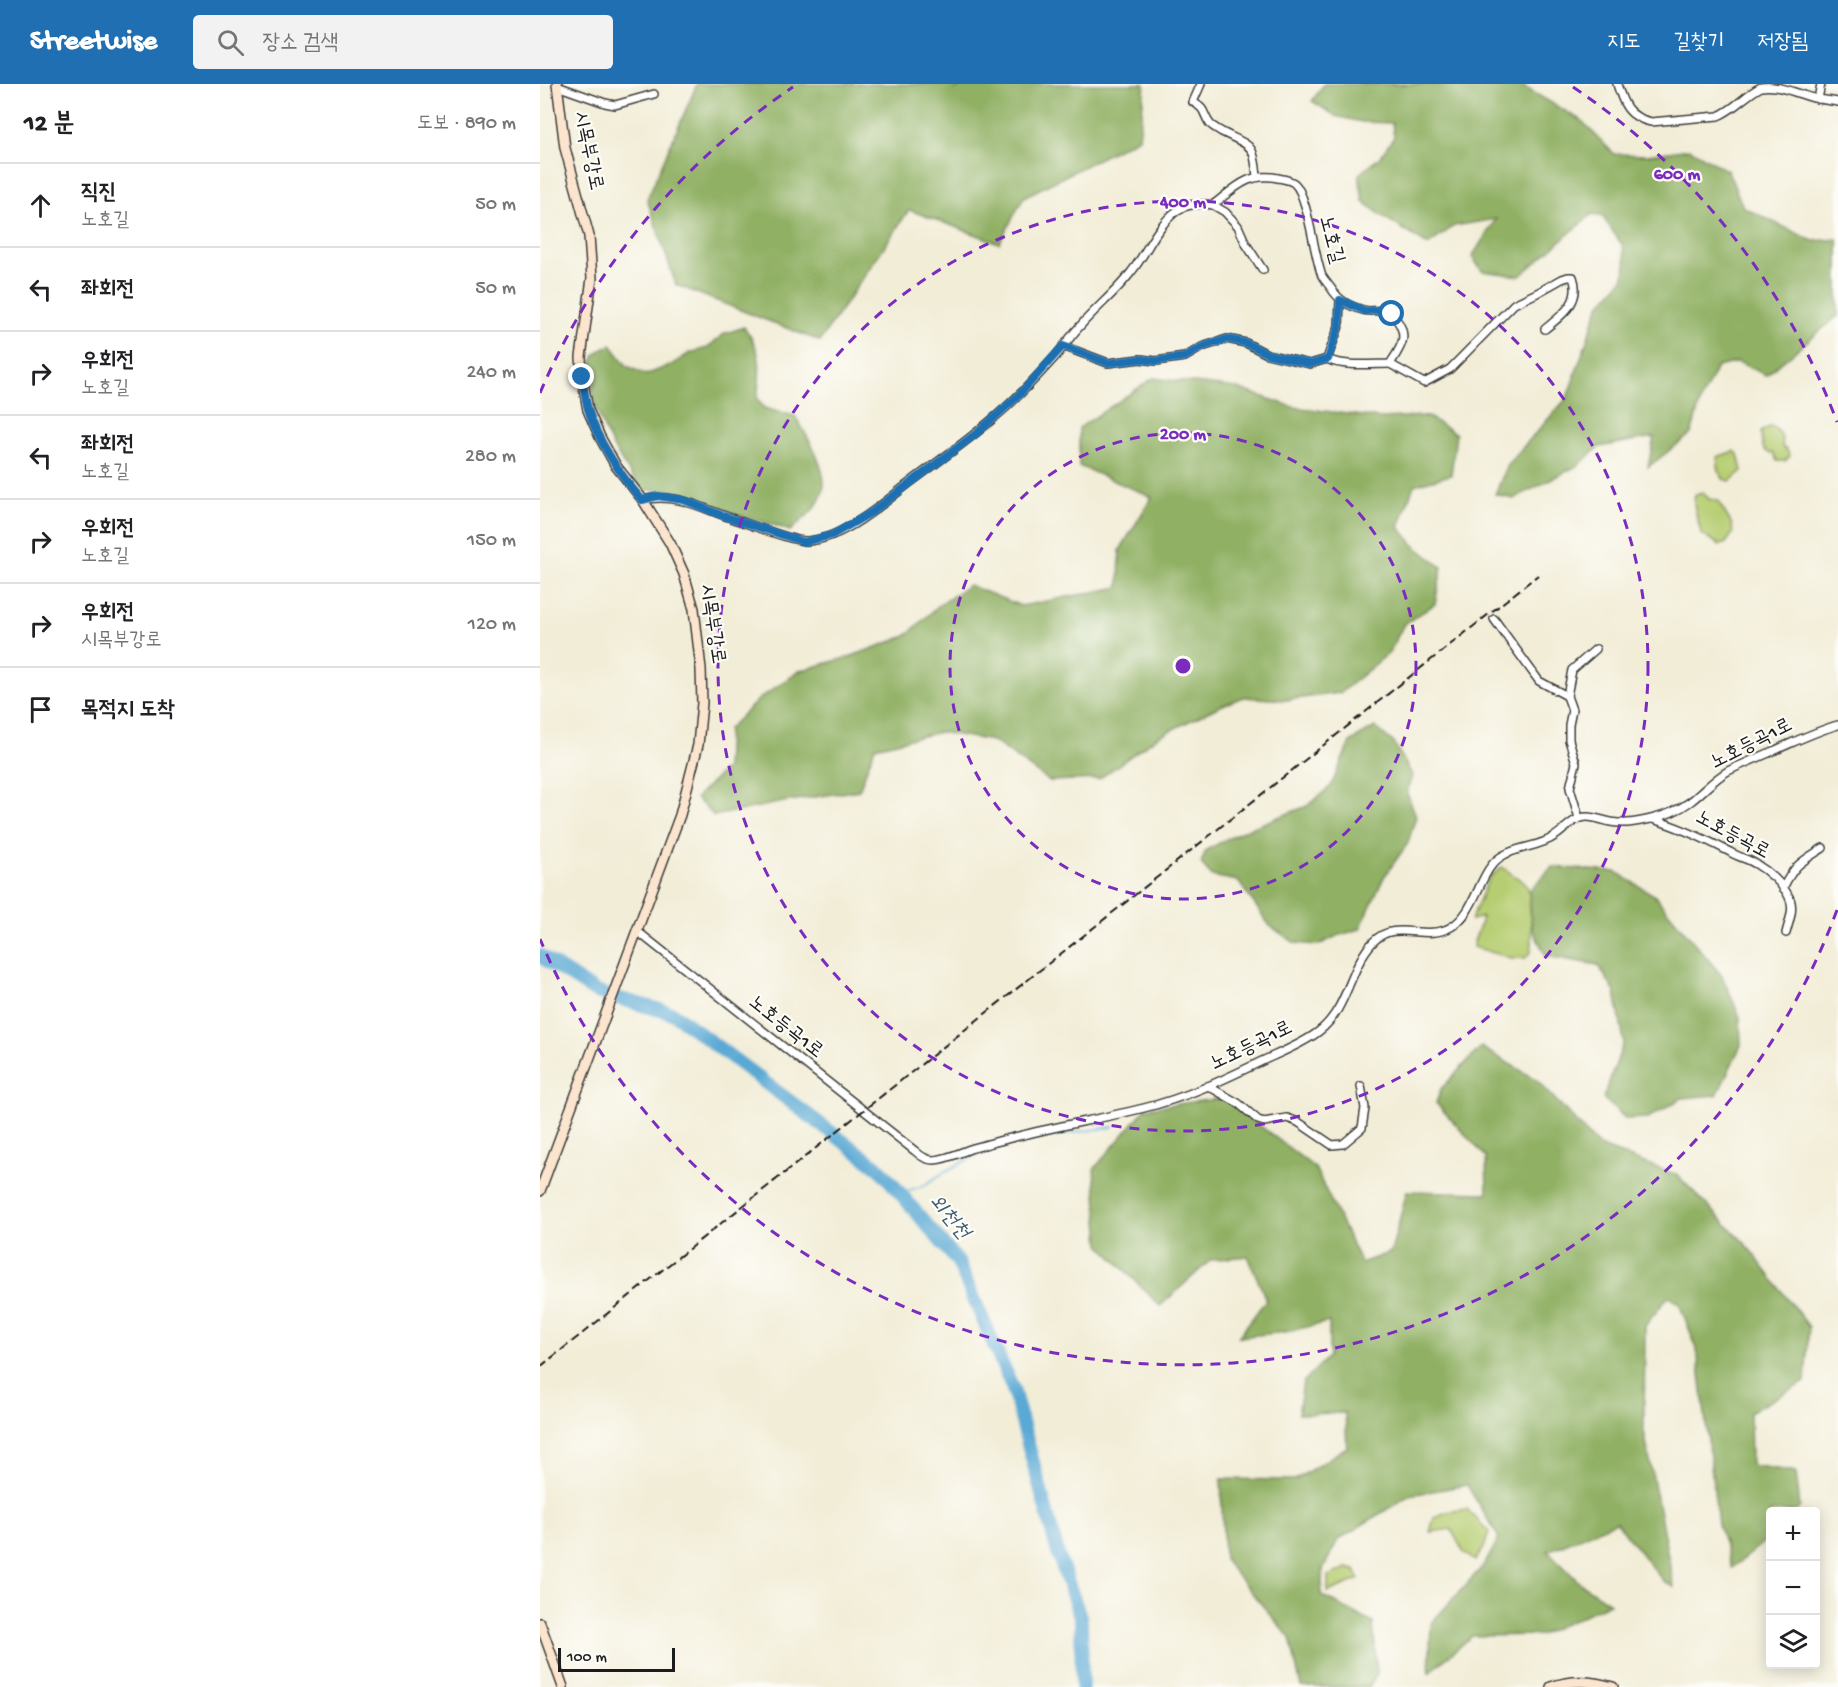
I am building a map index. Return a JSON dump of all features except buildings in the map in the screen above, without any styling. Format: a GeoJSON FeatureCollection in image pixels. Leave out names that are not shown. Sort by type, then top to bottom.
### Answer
{"type":"FeatureCollection","features":[{"type":"Feature","properties":{"kind":"main road","name":"시목부강로"},"geometry":{"type":"LineString","coordinates":[[540,1191],[680,815],[698,745],[702,703],[701,669],[694,609],[684,574],[670,543],[616,466],[588,410],[581,357],[592,278],[589,236],[565,148],[557,85]]}},
{"type":"Feature","properties":{"kind":"main road"},"geometry":{"type":"LineString","coordinates":[[540,1623],[563,1687]]}},
{"type":"Feature","properties":{"kind":"main road"},"geometry":{"type":"LineString","coordinates":[[1551,1687],[1570,1681],[1588,1681],[1613,1687]]}},
{"type":"Feature","properties":{"kind":"street"},"geometry":{"type":"LineString","coordinates":[[1201,84],[1193,102],[1202,108],[1210,124],[1247,144],[1254,152],[1257,177],[1239,184],[1213,205]]}},
{"type":"Feature","properties":{"kind":"street"},"geometry":{"type":"LineString","coordinates":[[1617,84],[1627,109],[1641,120],[1651,122],[1718,116],[1728,112],[1762,87],[1784,88],[1818,99],[1838,102]]}},
{"type":"Feature","properties":{"kind":"street"},"geometry":{"type":"LineString","coordinates":[[1818,99],[1821,84]]}},
{"type":"Feature","properties":{"kind":"street","name":"시목부강로"},"geometry":{"type":"LineString","coordinates":[[557,85],[615,105],[654,94]]}},
{"type":"Feature","properties":{"kind":"street","name":"노호길"},"geometry":{"type":"LineString","coordinates":[[1257,177],[1276,178],[1296,184],[1303,200],[1323,277],[1340,300]]}},
{"type":"Feature","properties":{"kind":"street"},"geometry":{"type":"LineString","coordinates":[[642,500],[658,496],[684,500],[721,515],[804,542],[832,535],[872,512],[977,433],[1018,396],[1081,324],[1132,272],[1151,240],[1174,212],[1203,203],[1213,205],[1224,212],[1238,226],[1246,244],[1263,270]]}},
{"type":"Feature","properties":{"kind":"street"},"geometry":{"type":"LineString","coordinates":[[1063,346],[1108,363],[1140,359],[1156,361],[1185,357],[1202,347],[1227,339],[1246,343],[1268,354],[1310,364],[1328,359],[1349,363],[1389,364],[1424,383],[1450,369],[1514,303],[1562,279],[1573,278],[1576,285],[1571,306],[1545,329]]}},
{"type":"Feature","properties":{"kind":"street"},"geometry":{"type":"LineString","coordinates":[[1328,359],[1339,326],[1340,300],[1365,311],[1382,310],[1392,314],[1399,323],[1404,334],[1401,346],[1389,364]]}},
{"type":"Feature","properties":{"kind":"street"},"geometry":{"type":"LineString","coordinates":[[1494,618],[1539,681],[1567,696]]}},
{"type":"Feature","properties":{"kind":"street"},"geometry":{"type":"LineString","coordinates":[[1579,818],[1570,788],[1576,764],[1569,740],[1572,710],[1567,696],[1572,670],[1596,649]]}},
{"type":"Feature","properties":{"kind":"street","name":"노호등곡1로"},"geometry":{"type":"LineString","coordinates":[[635,934],[915,1152],[932,1160],[944,1158],[1036,1131],[1146,1108],[1208,1086],[1301,1042],[1325,1027],[1347,994],[1361,958],[1374,941],[1386,932],[1396,930],[1428,933],[1449,928],[1462,919],[1490,869],[1498,859],[1506,854],[1545,842],[1579,818],[1587,817],[1620,823],[1669,814],[1684,807],[1727,772],[1804,737],[1838,725]]}},
{"type":"Feature","properties":{"kind":"street","name":"노호등곡로"},"geometry":{"type":"LineString","coordinates":[[1650,818],[1676,826],[1756,864],[1783,888]]}},
{"type":"Feature","properties":{"kind":"street"},"geometry":{"type":"LineString","coordinates":[[1786,933],[1792,909],[1790,897],[1783,888],[1792,870],[1823,848]]}},
{"type":"Feature","properties":{"kind":"street"},"geometry":{"type":"LineString","coordinates":[[1208,1086],[1238,1103],[1258,1120],[1263,1122],[1287,1118],[1298,1122],[1332,1145],[1343,1144],[1362,1128],[1365,1108],[1361,1086]]}},
{"type":"Feature","properties":{"kind":"green space"},"geometry":{"type":"Polygon","coordinates":[[[697,84],[949,84],[955,89],[966,84],[1145,84],[1139,138],[1024,197],[999,243],[909,210],[820,341],[676,285],[647,199],[697,84]]]}},
{"type":"Feature","properties":{"kind":"green space"},"geometry":{"type":"Polygon","coordinates":[[[1324,84],[1519,84],[1581,120],[1614,154],[1647,155],[1690,149],[1728,171],[1743,207],[1813,241],[1838,239],[1838,316],[1766,375],[1738,362],[1717,367],[1701,400],[1691,434],[1648,467],[1654,437],[1599,447],[1579,465],[1513,499],[1495,494],[1508,464],[1567,398],[1599,306],[1623,279],[1626,266],[1623,246],[1602,216],[1592,214],[1520,276],[1482,271],[1472,257],[1496,219],[1454,226],[1428,245],[1363,201],[1359,174],[1380,157],[1394,137],[1392,123],[1362,122],[1335,116],[1312,101],[1324,84]]]}},
{"type":"Feature","properties":{"kind":"green space"},"geometry":{"type":"Polygon","coordinates":[[[744,327],[758,352],[757,398],[764,408],[795,416],[815,452],[823,474],[823,491],[818,503],[790,531],[681,494],[643,490],[624,465],[607,436],[596,405],[593,389],[593,360],[594,356],[603,349],[611,345],[627,366],[646,375],[673,364],[690,353],[707,348],[724,334],[744,327]]]}},
{"type":"Feature","properties":{"kind":"green space"},"geometry":{"type":"Polygon","coordinates":[[[1153,378],[1237,388],[1293,407],[1379,418],[1427,416],[1456,434],[1451,475],[1414,485],[1399,527],[1416,547],[1442,567],[1435,604],[1404,624],[1389,653],[1340,693],[1286,700],[1243,697],[1218,707],[1157,737],[1099,779],[1049,781],[993,741],[940,732],[875,747],[859,790],[714,816],[696,798],[726,768],[728,729],[759,699],[799,671],[849,657],[906,636],[938,606],[969,585],[1021,606],[1119,587],[1120,550],[1152,497],[1079,466],[1079,428],[1153,378]]]}},
{"type":"Feature","properties":{"kind":"green space"},"geometry":{"type":"Polygon","coordinates":[[[1771,426],[1781,435],[1782,447],[1790,456],[1785,461],[1777,461],[1774,454],[1763,448],[1761,432],[1771,426]]]}},
{"type":"Feature","properties":{"kind":"green space"},"geometry":{"type":"Polygon","coordinates":[[[1734,451],[1738,454],[1742,471],[1730,481],[1723,479],[1717,457],[1734,451]]]}},
{"type":"Feature","properties":{"kind":"green space"},"geometry":{"type":"Polygon","coordinates":[[[1703,493],[1709,499],[1718,501],[1731,523],[1733,533],[1726,543],[1720,545],[1701,534],[1694,500],[1695,495],[1703,493]]]}},
{"type":"Feature","properties":{"kind":"green space"},"geometry":{"type":"Polygon","coordinates":[[[1375,727],[1394,743],[1412,775],[1407,793],[1416,816],[1408,843],[1384,877],[1360,929],[1337,936],[1319,945],[1295,943],[1270,926],[1238,881],[1212,876],[1201,863],[1206,850],[1243,831],[1307,806],[1331,786],[1350,742],[1375,727]]]}},
{"type":"Feature","properties":{"kind":"green space"},"geometry":{"type":"Polygon","coordinates":[[[1502,867],[1526,884],[1529,891],[1532,942],[1531,952],[1525,958],[1512,958],[1473,947],[1482,917],[1471,920],[1489,878],[1502,867]]]}},
{"type":"Feature","properties":{"kind":"green space"},"geometry":{"type":"Polygon","coordinates":[[[1552,867],[1616,872],[1654,895],[1722,976],[1740,1017],[1741,1045],[1717,1095],[1682,1098],[1648,1118],[1626,1119],[1603,1098],[1624,1042],[1615,992],[1598,965],[1546,956],[1532,928],[1529,891],[1552,867]]]}},
{"type":"Feature","properties":{"kind":"green space"},"geometry":{"type":"Polygon","coordinates":[[[1481,1047],[1537,1080],[1599,1146],[1677,1175],[1745,1243],[1809,1327],[1805,1382],[1750,1412],[1751,1465],[1796,1472],[1800,1507],[1766,1507],[1766,1540],[1732,1568],[1718,1524],[1697,1349],[1679,1303],[1668,1297],[1645,1326],[1644,1431],[1674,1587],[1663,1581],[1616,1522],[1548,1551],[1581,1584],[1610,1603],[1541,1635],[1472,1636],[1429,1673],[1431,1623],[1485,1564],[1499,1538],[1467,1485],[1410,1495],[1338,1540],[1323,1569],[1321,1595],[1373,1623],[1377,1674],[1369,1687],[1301,1687],[1290,1638],[1224,1560],[1221,1479],[1295,1480],[1347,1447],[1345,1413],[1298,1414],[1303,1382],[1329,1356],[1329,1322],[1285,1332],[1238,1337],[1266,1300],[1248,1256],[1211,1260],[1160,1306],[1100,1245],[1094,1169],[1146,1108],[1224,1098],[1315,1168],[1361,1263],[1391,1252],[1407,1191],[1487,1193],[1486,1157],[1436,1103],[1441,1089],[1481,1047]]]}},
{"type":"Feature","properties":{"kind":"green space"},"geometry":{"type":"Polygon","coordinates":[[[1467,1509],[1489,1532],[1484,1548],[1475,1561],[1464,1553],[1451,1529],[1430,1532],[1434,1518],[1446,1512],[1467,1509]]]}},
{"type":"Feature","properties":{"kind":"green space"},"geometry":{"type":"Polygon","coordinates":[[[1347,1568],[1355,1570],[1359,1579],[1328,1592],[1328,1576],[1347,1568]]]}},
{"type":"Feature","properties":{"kind":"waterway","name":"외천천"},"geometry":{"type":"LineString","coordinates":[[540,956],[596,992],[674,1014],[880,1169],[958,1262],[1013,1389],[1059,1557],[1081,1619],[1082,1687]]}},
{"type":"Feature","properties":{"kind":"waterway"},"geometry":{"type":"LineString","coordinates":[[900,1193],[923,1186],[988,1149],[1023,1140],[1113,1127]]}},
{"type":"Feature","properties":{"kind":"railway"},"geometry":{"type":"LineString","coordinates":[[540,1367],[1538,575]]}},
{"type":"Feature","properties":{"kind":"route"},"geometry":{"type":"LineString","coordinates":[[582,377],[588,410],[600,437],[616,466],[642,500],[658,496],[684,500],[721,515],[804,542],[832,535],[872,512],[970,438],[1016,398],[1063,346],[1108,363],[1140,359],[1156,361],[1185,357],[1202,347],[1227,339],[1246,343],[1268,354],[1310,364],[1328,359],[1339,326],[1340,300],[1365,311],[1382,310],[1392,314]]}}]}
